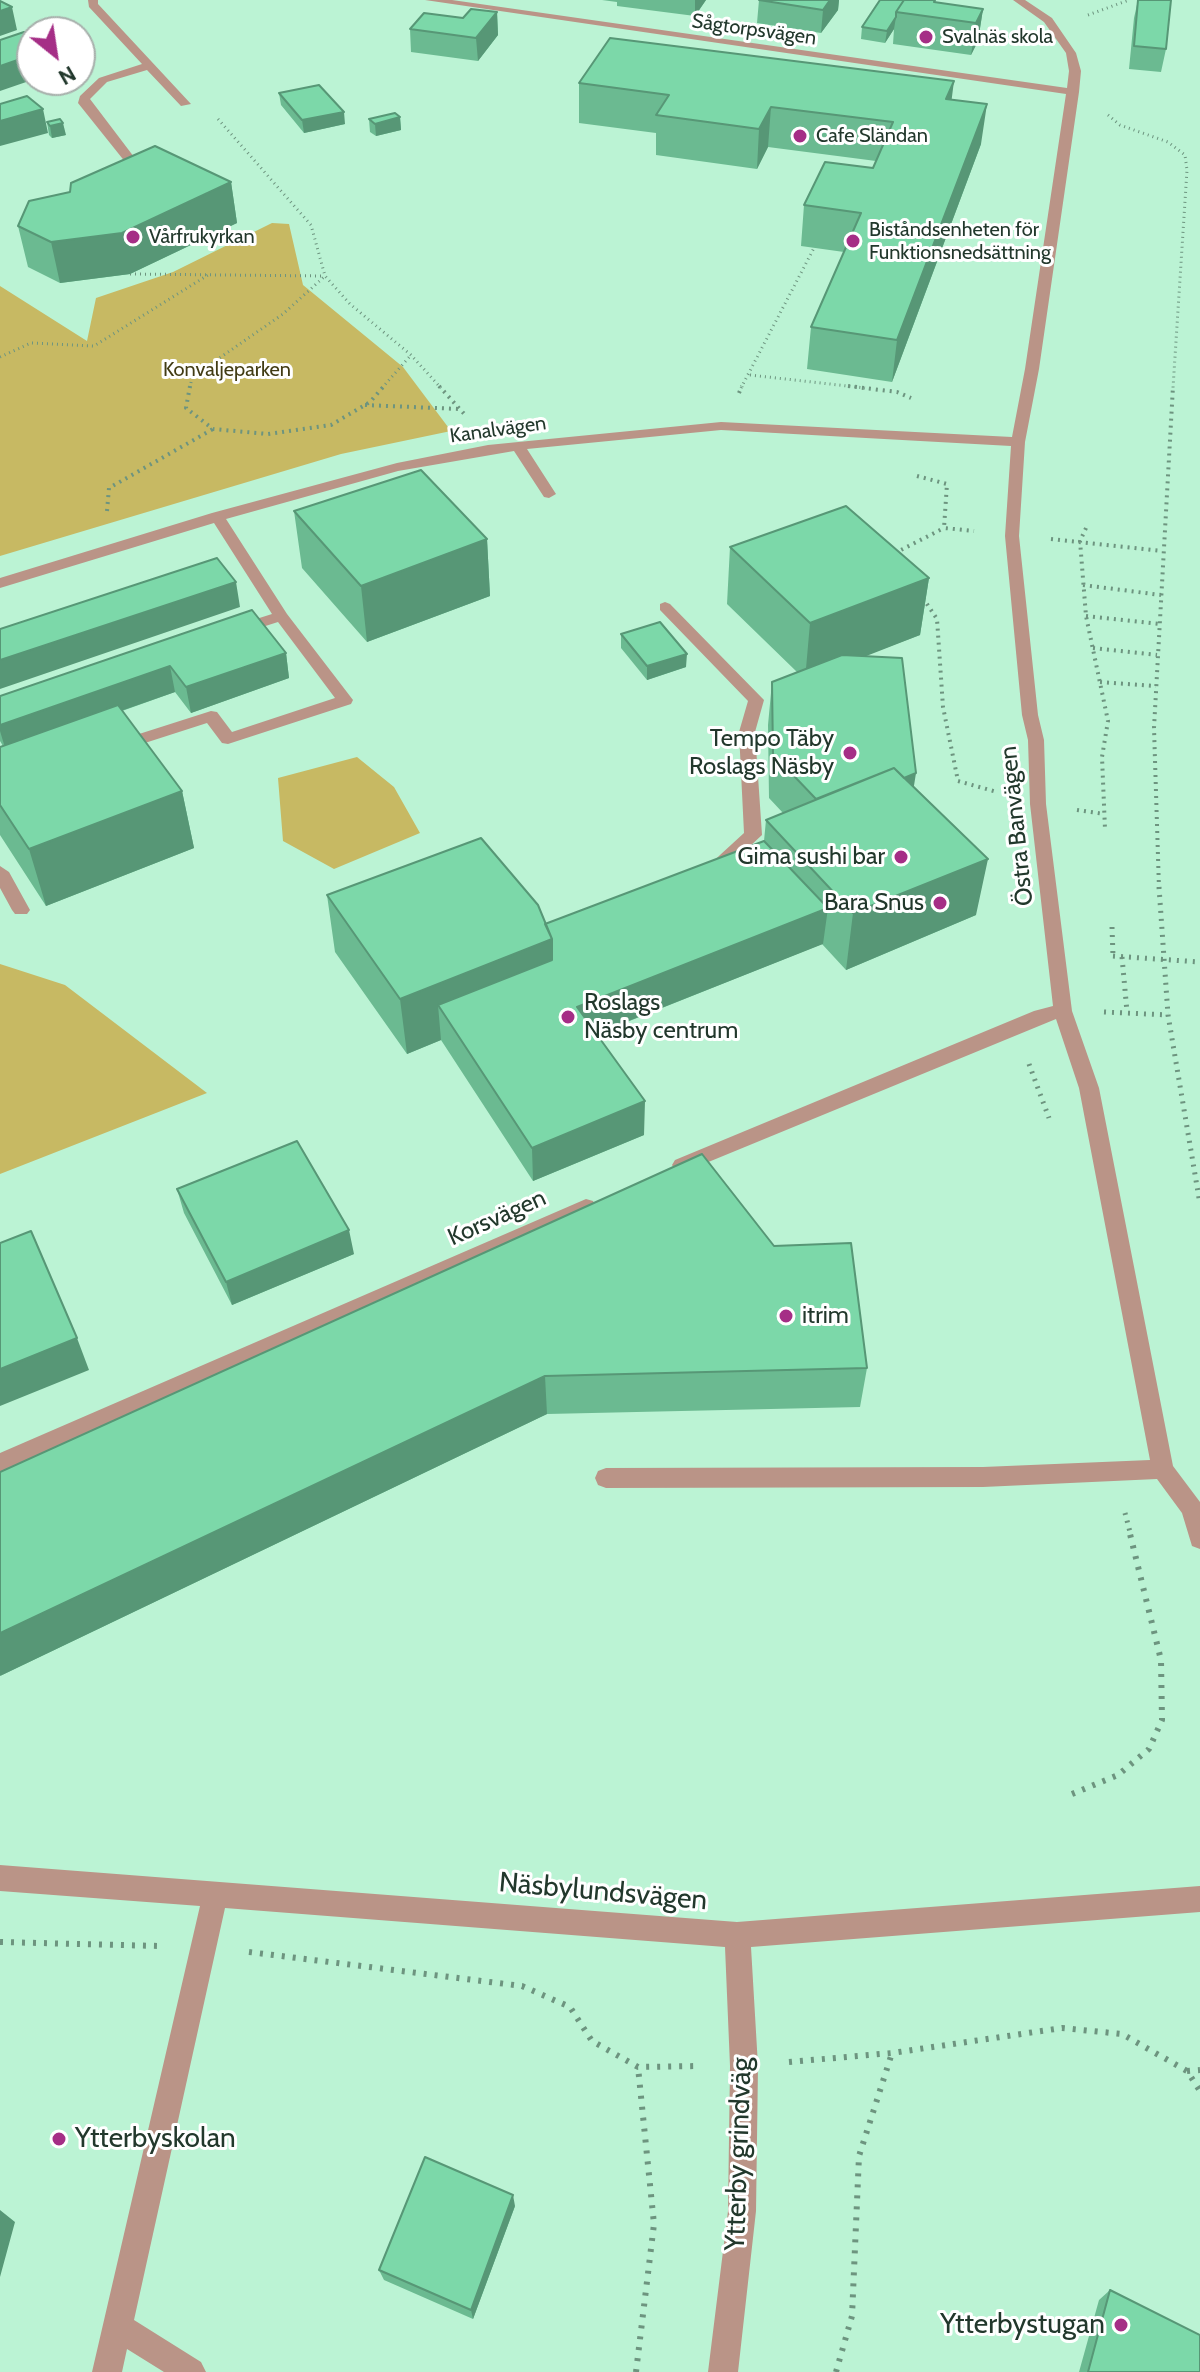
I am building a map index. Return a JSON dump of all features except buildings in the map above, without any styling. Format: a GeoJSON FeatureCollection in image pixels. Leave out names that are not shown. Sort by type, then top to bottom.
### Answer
{"type":"FeatureCollection","features":[{"type":"Feature","properties":{"kind":"street"},"geometry":{"type":"LineString","coordinates":[[93,0],[93,5],[185,104]]}},
{"type":"Feature","properties":{"kind":"street","name":"Sågtorpsvägen"},"geometry":{"type":"LineString","coordinates":[[430,0],[1073,92]]}},
{"type":"Feature","properties":{"kind":"street","name":"Östra Banvägen"},"geometry":{"type":"LineString","coordinates":[[1018,0],[1048,20],[1064,39],[1075,71],[1032,369],[1018,442],[1012,536],[1030,715],[1036,740],[1038,804],[1063,1011],[1089,1088],[1163,1469],[1192,1509],[1200,1539]]}},
{"type":"Feature","properties":{"kind":"street"},"geometry":{"type":"LineString","coordinates":[[130,160],[84,103],[84,98],[103,80],[148,66]]}},
{"type":"Feature","properties":{"kind":"street","name":"Kanalvägen"},"geometry":{"type":"LineString","coordinates":[[0,583],[217,516],[397,467],[488,449],[721,426],[1018,442]]}},
{"type":"Feature","properties":{"kind":"street"},"geometry":{"type":"LineString","coordinates":[[518,446],[549,494]]}},
{"type":"Feature","properties":{"kind":"street"},"geometry":{"type":"LineString","coordinates":[[106,751],[211,716],[228,739],[345,700],[281,616],[217,516]]}},
{"type":"Feature","properties":{"kind":"street"},"geometry":{"type":"LineString","coordinates":[[665,607],[756,700],[747,732],[753,835],[709,875],[695,880]]}},
{"type":"Feature","properties":{"kind":"street"},"geometry":{"type":"LineString","coordinates":[[224,634],[281,616]]}},
{"type":"Feature","properties":{"kind":"street"},"geometry":{"type":"LineString","coordinates":[[0,872],[21,910]]}},
{"type":"Feature","properties":{"kind":"street"},"geometry":{"type":"LineString","coordinates":[[669,1171],[1041,1016],[1063,1011]]}},
{"type":"Feature","properties":{"kind":"street","name":"Korsvägen"},"geometry":{"type":"LineString","coordinates":[[0,1463],[611,1196]]}},
{"type":"Feature","properties":{"kind":"street"},"geometry":{"type":"LineString","coordinates":[[606,1478],[983,1477],[1163,1469]]}},
{"type":"Feature","properties":{"kind":"street","name":"Näsbylundsvägen"},"geometry":{"type":"LineString","coordinates":[[0,1878],[737,1935],[1200,1899]]}},
{"type":"Feature","properties":{"kind":"street"},"geometry":{"type":"LineString","coordinates":[[107,2372],[206,1947],[215,1893]]}},
{"type":"Feature","properties":{"kind":"street","name":"Ytterby grindväg"},"geometry":{"type":"LineString","coordinates":[[723,2372],[742,2211],[744,2066],[737,1935]]}},
{"type":"Feature","properties":{"kind":"street"},"geometry":{"type":"LineString","coordinates":[[117,2326],[191,2372]]}},
{"type":"Feature","properties":{"kind":"path"},"geometry":{"type":"LineString","coordinates":[[1088,28],[1085,16],[1129,0]]}},
{"type":"Feature","properties":{"kind":"path"},"geometry":{"type":"LineString","coordinates":[[185,104],[212,113],[311,225],[325,276],[350,304],[411,355],[477,428],[488,449]]}},
{"type":"Feature","properties":{"kind":"path"},"geometry":{"type":"LineString","coordinates":[[1103,108],[1120,125],[1168,142],[1185,155],[1187,170],[1162,551],[1154,728],[1161,940],[1168,1015],[1200,1204]]}},
{"type":"Feature","properties":{"kind":"path"},"geometry":{"type":"LineString","coordinates":[[721,426],[814,248]]}},
{"type":"Feature","properties":{"kind":"path"},"geometry":{"type":"LineString","coordinates":[[130,274],[325,276]]}},
{"type":"Feature","properties":{"kind":"path"},"geometry":{"type":"LineString","coordinates":[[0,357],[31,343],[94,346],[208,275]]}},
{"type":"Feature","properties":{"kind":"path"},"geometry":{"type":"LineString","coordinates":[[325,276],[283,314],[192,377],[186,408],[213,429],[268,434],[331,425],[365,405],[411,355]]}},
{"type":"Feature","properties":{"kind":"path"},"geometry":{"type":"LineString","coordinates":[[365,405],[460,409]]}},
{"type":"Feature","properties":{"kind":"path"},"geometry":{"type":"LineString","coordinates":[[102,551],[109,488],[213,429]]}},
{"type":"Feature","properties":{"kind":"path"},"geometry":{"type":"LineString","coordinates":[[903,473],[947,484],[944,528]]}},
{"type":"Feature","properties":{"kind":"path"},"geometry":{"type":"LineString","coordinates":[[902,566],[894,553],[944,528],[1162,551]]}},
{"type":"Feature","properties":{"kind":"path"},"geometry":{"type":"LineString","coordinates":[[1086,528],[1080,541],[1086,616],[1108,721],[1102,757],[1105,829]]}},
{"type":"Feature","properties":{"kind":"path"},"geometry":{"type":"LineString","coordinates":[[1083,585],[1161,595]]}},
{"type":"Feature","properties":{"kind":"path"},"geometry":{"type":"LineString","coordinates":[[919,593],[937,619],[943,707],[958,781],[1038,804],[1104,814]]}},
{"type":"Feature","properties":{"kind":"path"},"geometry":{"type":"LineString","coordinates":[[1086,616],[1160,624]]}},
{"type":"Feature","properties":{"kind":"path"},"geometry":{"type":"LineString","coordinates":[[1093,648],[1157,655]]}},
{"type":"Feature","properties":{"kind":"path"},"geometry":{"type":"LineString","coordinates":[[1100,682],[1156,686]]}},
{"type":"Feature","properties":{"kind":"path"},"geometry":{"type":"LineString","coordinates":[[1112,927],[1113,956],[1200,962]]}},
{"type":"Feature","properties":{"kind":"path"},"geometry":{"type":"LineString","coordinates":[[1122,957],[1127,1012]]}},
{"type":"Feature","properties":{"kind":"path"},"geometry":{"type":"LineString","coordinates":[[1063,1011],[1168,1015]]}},
{"type":"Feature","properties":{"kind":"path"},"geometry":{"type":"LineString","coordinates":[[1041,1016],[1029,1063],[1054,1132]]}},
{"type":"Feature","properties":{"kind":"path"},"geometry":{"type":"LineString","coordinates":[[1072,1794],[1118,1775],[1149,1749],[1162,1720],[1161,1660],[1115,1472]]}},
{"type":"Feature","properties":{"kind":"path"},"geometry":{"type":"LineString","coordinates":[[0,1942],[206,1947],[522,1986],[570,2007],[592,2041],[638,2067],[744,2066],[892,2053],[1062,2028],[1122,2034],[1187,2071],[1200,2091]]}},
{"type":"Feature","properties":{"kind":"path"},"geometry":{"type":"LineString","coordinates":[[836,2372],[852,2316],[859,2156],[892,2053]]}},
{"type":"Feature","properties":{"kind":"path"},"geometry":{"type":"LineString","coordinates":[[636,2372],[654,2224],[638,2067]]}},
{"type":"Feature","properties":{"kind":"path"},"geometry":{"type":"LineString","coordinates":[[1187,2071],[1200,2070]]}},
{"type":"Feature","properties":{"kind":"green space","name":"Konvaljeparken"},"geometry":{"type":"Polygon","coordinates":[[[272,223],[289,224],[303,285],[403,367],[451,431],[341,454],[0,556],[0,286],[87,341],[96,298],[173,272],[272,223]]]}},
{"type":"Feature","properties":{"kind":"green space"},"geometry":{"type":"Polygon","coordinates":[[[357,757],[394,787],[420,833],[334,869],[283,841],[278,778],[357,757]]]}},
{"type":"Feature","properties":{"kind":"green space"},"geometry":{"type":"Polygon","coordinates":[[[0,964],[65,985],[207,1093],[0,1174],[0,964]]]}},
{"type":"Feature","properties":{"kind":"place","name":"Svalnäs skola"},"geometry":{"type":"Point","coordinates":[926,37]}},
{"type":"Feature","properties":{"kind":"place","name":"Cafe Sländan"},"geometry":{"type":"Point","coordinates":[800,136]}},
{"type":"Feature","properties":{"kind":"place","name":"Vårfrukyrkan"},"geometry":{"type":"Point","coordinates":[133,237]}},
{"type":"Feature","properties":{"kind":"place","name":"Biståndsenheten för Funktionsnedsättning"},"geometry":{"type":"Point","coordinates":[853,241]}},
{"type":"Feature","properties":{"kind":"place","name":"Tempo Täby Roslags Näsby"},"geometry":{"type":"Point","coordinates":[850,753]}},
{"type":"Feature","properties":{"kind":"place","name":"Gima sushi bar"},"geometry":{"type":"Point","coordinates":[901,857]}},
{"type":"Feature","properties":{"kind":"place","name":"Bara Snus"},"geometry":{"type":"Point","coordinates":[940,903]}},
{"type":"Feature","properties":{"kind":"place","name":"Roslags Näsby centrum"},"geometry":{"type":"Point","coordinates":[568,1017]}},
{"type":"Feature","properties":{"kind":"place","name":"itrim"},"geometry":{"type":"Point","coordinates":[786,1316]}},
{"type":"Feature","properties":{"kind":"place","name":"Ytterbyskolan"},"geometry":{"type":"Point","coordinates":[59,2139]}},
{"type":"Feature","properties":{"kind":"place","name":"Ytterbystugan"},"geometry":{"type":"Point","coordinates":[1121,2325]}}]}
